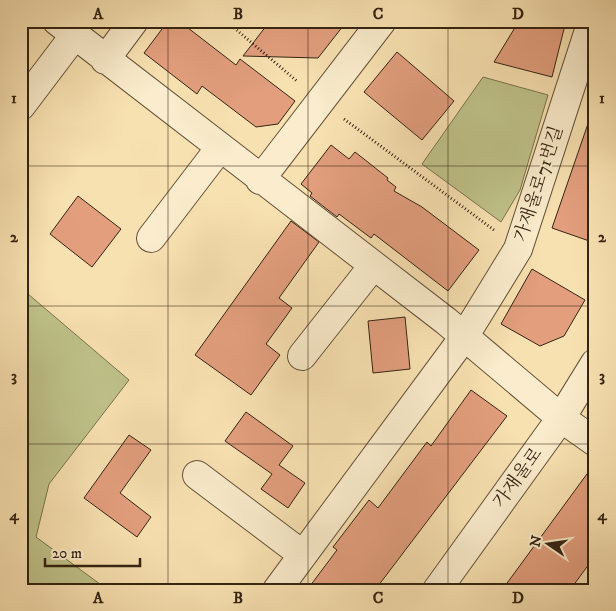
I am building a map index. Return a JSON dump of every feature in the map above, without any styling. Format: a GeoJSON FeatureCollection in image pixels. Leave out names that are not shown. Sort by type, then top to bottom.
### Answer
{"type":"FeatureCollection","features":[{"type":"Feature","properties":{"kind":"street"},"geometry":{"type":"LineString","coordinates":[[105,60],[134,21]]}},
{"type":"Feature","properties":{"kind":"street"},"geometry":{"type":"LineString","coordinates":[[260,180],[382,21]]}},
{"type":"Feature","properties":{"kind":"street","name":"가재울로71번길"},"geometry":{"type":"LineString","coordinates":[[277,590],[464,337],[518,249],[592,21]]}},
{"type":"Feature","properties":{"kind":"street"},"geometry":{"type":"LineString","coordinates":[[21,106],[65,29],[374,266],[464,337],[561,418],[595,442]]}},
{"type":"Feature","properties":{"kind":"street"},"geometry":{"type":"LineString","coordinates":[[151,238],[219,149]]}},
{"type":"Feature","properties":{"kind":"street"},"geometry":{"type":"LineString","coordinates":[[302,356],[374,266]]}},
{"type":"Feature","properties":{"kind":"street","name":"가재울로"},"geometry":{"type":"LineString","coordinates":[[437,590],[561,418],[595,363]]}},
{"type":"Feature","properties":{"kind":"street"},"geometry":{"type":"LineString","coordinates":[[197,475],[303,555]]}},
{"type":"Feature","properties":{"kind":"path"},"geometry":{"type":"LineString","coordinates":[[226,21],[320,101],[518,249]]}},
{"type":"Feature","properties":{"kind":"green space"},"geometry":{"type":"Polygon","coordinates":[[[483,77],[548,95],[520,190],[501,222],[422,164],[483,77]]]}},
{"type":"Feature","properties":{"kind":"green space"},"geometry":{"type":"Polygon","coordinates":[[[21,288],[129,380],[49,484],[36,537],[108,590],[21,590],[21,288]]]}},
{"type":"Feature","properties":{"kind":"building"},"geometry":{"type":"Polygon","coordinates":[[[168,21],[179,21],[236,65],[240,59],[295,101],[278,124],[256,127],[202,86],[197,94],[144,53],[168,21]]]}},
{"type":"Feature","properties":{"kind":"building"},"geometry":{"type":"Polygon","coordinates":[[[270,21],[347,21],[318,58],[243,56],[270,21]]]}},
{"type":"Feature","properties":{"kind":"building"},"geometry":{"type":"Polygon","coordinates":[[[519,21],[566,21],[552,77],[494,62],[519,21]]]}},
{"type":"Feature","properties":{"kind":"building"},"geometry":{"type":"Polygon","coordinates":[[[397,52],[454,101],[422,140],[364,92],[397,52]]]}},
{"type":"Feature","properties":{"kind":"building"},"geometry":{"type":"Polygon","coordinates":[[[591,115],[595,116],[595,243],[552,228],[591,115]]]}},
{"type":"Feature","properties":{"kind":"building"},"geometry":{"type":"Polygon","coordinates":[[[331,145],[349,159],[355,152],[388,178],[387,180],[396,187],[394,191],[422,207],[479,250],[448,291],[374,234],[371,238],[339,214],[337,217],[310,196],[312,193],[301,184],[331,145]]]}},
{"type":"Feature","properties":{"kind":"building"},"geometry":{"type":"Polygon","coordinates":[[[78,196],[121,229],[92,267],[50,234],[78,196]]]}},
{"type":"Feature","properties":{"kind":"building"},"geometry":{"type":"Polygon","coordinates":[[[291,221],[319,242],[279,298],[292,308],[266,344],[280,355],[251,395],[195,355],[291,221]]]}},
{"type":"Feature","properties":{"kind":"building"},"geometry":{"type":"Polygon","coordinates":[[[532,269],[585,300],[564,336],[540,346],[501,324],[532,269]]]}},
{"type":"Feature","properties":{"kind":"building"},"geometry":{"type":"Polygon","coordinates":[[[405,317],[410,369],[373,373],[368,321],[405,317]]]}},
{"type":"Feature","properties":{"kind":"building"},"geometry":{"type":"Polygon","coordinates":[[[471,390],[507,416],[375,590],[307,590],[337,550],[333,547],[369,500],[378,508],[427,442],[431,446],[471,390]]]}},
{"type":"Feature","properties":{"kind":"building"},"geometry":{"type":"Polygon","coordinates":[[[246,412],[293,446],[279,465],[305,483],[288,508],[261,489],[272,474],[225,441],[246,412]]]}},
{"type":"Feature","properties":{"kind":"building"},"geometry":{"type":"Polygon","coordinates":[[[129,435],[151,450],[120,493],[151,517],[137,537],[84,498],[129,435]]]}},
{"type":"Feature","properties":{"kind":"building"},"geometry":{"type":"Polygon","coordinates":[[[595,463],[595,556],[570,590],[502,590],[595,463]]]}}]}
